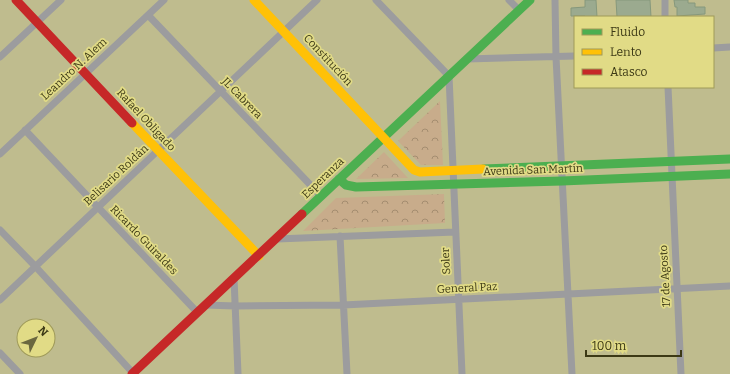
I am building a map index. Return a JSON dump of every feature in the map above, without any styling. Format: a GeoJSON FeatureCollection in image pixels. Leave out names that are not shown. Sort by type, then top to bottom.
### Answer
{"type":"FeatureCollection","features":[{"type":"Feature","properties":{"kind":"main road","name":"Rafael Obligado"},"geometry":{"type":"LineString","coordinates":[[16,0],[259,256]]}},
{"type":"Feature","properties":{"kind":"main road","name":"Constitución"},"geometry":{"type":"LineString","coordinates":[[254,0],[384,137]]}},
{"type":"Feature","properties":{"kind":"main road","name":"Esperanza"},"geometry":{"type":"LineString","coordinates":[[132,374],[530,0]]}},
{"type":"Feature","properties":{"kind":"main road","name":"Avenida San Martín"},"geometry":{"type":"LineString","coordinates":[[384,137],[414,170],[420,172],[453,172],[730,159]]}},
{"type":"Feature","properties":{"kind":"main road","name":"Avenida San Martín"},"geometry":{"type":"LineString","coordinates":[[339,179],[342,184],[356,187],[730,174]]}},
{"type":"Feature","properties":{"kind":"street"},"geometry":{"type":"LineString","coordinates":[[0,58],[61,0]]}},
{"type":"Feature","properties":{"kind":"street","name":"Leandro N. Alem"},"geometry":{"type":"LineString","coordinates":[[0,154],[164,0]]}},
{"type":"Feature","properties":{"kind":"street","name":"Belisario Roldán"},"geometry":{"type":"LineString","coordinates":[[0,300],[317,0]]}},
{"type":"Feature","properties":{"kind":"street"},"geometry":{"type":"LineString","coordinates":[[376,0],[449,76]]}},
{"type":"Feature","properties":{"kind":"street"},"geometry":{"type":"LineString","coordinates":[[509,0],[520,10]]}},
{"type":"Feature","properties":{"kind":"street"},"geometry":{"type":"LineString","coordinates":[[555,0],[556,57],[572,374]]}},
{"type":"Feature","properties":{"kind":"street"},"geometry":{"type":"LineString","coordinates":[[665,0],[665,16]]}},
{"type":"Feature","properties":{"kind":"street","name":"JL Cabrera"},"geometry":{"type":"LineString","coordinates":[[148,15],[321,196]]}},
{"type":"Feature","properties":{"kind":"street"},"geometry":{"type":"LineString","coordinates":[[714,48],[730,47]]}},
{"type":"Feature","properties":{"kind":"street"},"geometry":{"type":"LineString","coordinates":[[467,59],[574,56]]}},
{"type":"Feature","properties":{"kind":"street","name":"Soler"},"geometry":{"type":"LineString","coordinates":[[449,76],[462,374]]}},
{"type":"Feature","properties":{"kind":"street","name":"17 de Agosto"},"geometry":{"type":"LineString","coordinates":[[668,88],[681,374]]}},
{"type":"Feature","properties":{"kind":"street","name":"Ricardo Guiraldes"},"geometry":{"type":"LineString","coordinates":[[25,130],[197,312]]}},
{"type":"Feature","properties":{"kind":"street"},"geometry":{"type":"LineString","coordinates":[[0,230],[35,266],[132,374]]}},
{"type":"Feature","properties":{"kind":"street"},"geometry":{"type":"LineString","coordinates":[[277,239],[455,232]]}},
{"type":"Feature","properties":{"kind":"street"},"geometry":{"type":"LineString","coordinates":[[340,236],[347,374]]}},
{"type":"Feature","properties":{"kind":"street"},"geometry":{"type":"LineString","coordinates":[[234,278],[238,374]]}},
{"type":"Feature","properties":{"kind":"street","name":"General Paz"},"geometry":{"type":"LineString","coordinates":[[205,305],[343,305],[730,286]]}},
{"type":"Feature","properties":{"kind":"street"},"geometry":{"type":"LineString","coordinates":[[0,353],[20,374]]}},
{"type":"Feature","properties":{"kind":"green space"},"geometry":{"type":"Polygon","coordinates":[[[440,101],[443,165],[421,165],[398,141],[440,101]]]}},
{"type":"Feature","properties":{"kind":"green space"},"geometry":{"type":"Polygon","coordinates":[[[384,152],[408,178],[356,179],[384,152]]]}},
{"type":"Feature","properties":{"kind":"green space"},"geometry":{"type":"Polygon","coordinates":[[[444,194],[445,223],[303,231],[336,198],[444,194]]]}},
{"type":"Feature","properties":{"kind":"building"},"geometry":{"type":"Polygon","coordinates":[[[585,0],[596,0],[597,16],[571,16],[571,8],[585,7],[585,0]]]}},
{"type":"Feature","properties":{"kind":"building"},"geometry":{"type":"Polygon","coordinates":[[[616,0],[650,0],[651,16],[617,16],[616,0]]]}},
{"type":"Feature","properties":{"kind":"building"},"geometry":{"type":"Polygon","coordinates":[[[674,0],[688,0],[688,3],[695,3],[695,7],[705,7],[705,14],[677,16],[677,7],[675,7],[674,0]]]}},
{"type":"Feature","properties":{"kind":"traffic: fast"},"geometry":{"type":"LineString","coordinates":[[302,214],[530,0]]}},
{"type":"Feature","properties":{"kind":"traffic: fast"},"geometry":{"type":"LineString","coordinates":[[483,169],[730,159]]}},
{"type":"Feature","properties":{"kind":"traffic: fast"},"geometry":{"type":"LineString","coordinates":[[339,179],[346,185],[356,187],[730,174]]}},
{"type":"Feature","properties":{"kind":"traffic: slow"},"geometry":{"type":"LineString","coordinates":[[254,0],[414,170],[420,172],[483,169]]}},
{"type":"Feature","properties":{"kind":"traffic: slow"},"geometry":{"type":"LineString","coordinates":[[132,123],[259,256]]}},
{"type":"Feature","properties":{"kind":"traffic: jam"},"geometry":{"type":"LineString","coordinates":[[16,0],[132,123]]}},
{"type":"Feature","properties":{"kind":"traffic: jam"},"geometry":{"type":"LineString","coordinates":[[132,374],[302,214]]}}]}
